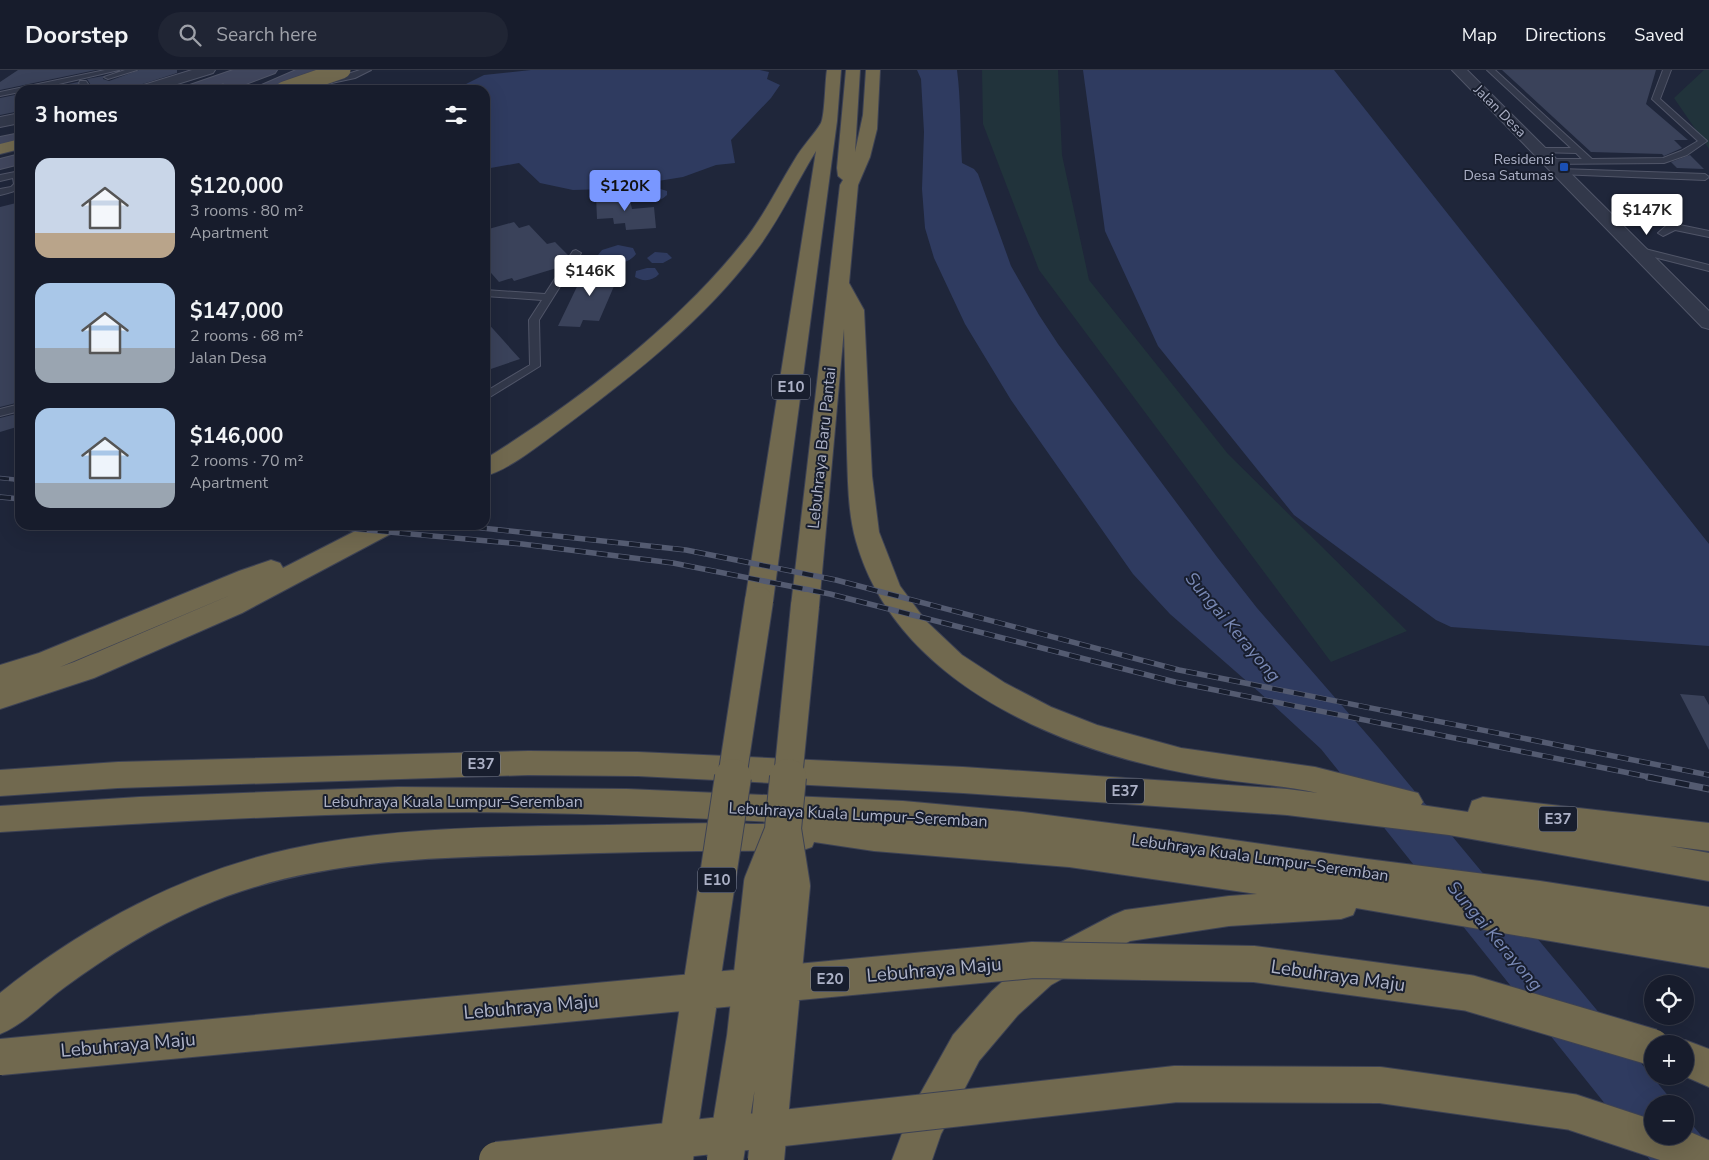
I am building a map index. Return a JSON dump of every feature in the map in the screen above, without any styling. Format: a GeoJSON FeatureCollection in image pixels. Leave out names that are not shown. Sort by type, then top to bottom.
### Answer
{"type":"FeatureCollection","features":[{"type":"Feature","properties":{"kind":"highway","name":"E10"},"geometry":{"type":"LineString","coordinates":[[674,1160],[759,601],[839,127],[834,70]]}},
{"type":"Feature","properties":{"kind":"highway"},"geometry":{"type":"LineString","coordinates":[[849,185],[839,127],[853,70]]}},
{"type":"Feature","properties":{"kind":"highway","name":"Lebuhraya Baru Pantai"},"geometry":{"type":"LineString","coordinates":[[783,829],[849,185],[861,164],[870,131],[873,70]]}},
{"type":"Feature","properties":{"kind":"highway"},"geometry":{"type":"LineString","coordinates":[[303,85],[340,75]]}},
{"type":"Feature","properties":{"kind":"highway"},"geometry":{"type":"LineString","coordinates":[[490,466],[588,400],[648,350],[710,292],[730,272],[764,228],[812,144],[839,127]]}},
{"type":"Feature","properties":{"kind":"highway"},"geometry":{"type":"LineString","coordinates":[[839,283],[854,310],[862,501],[869,543],[881,576],[903,611],[928,640],[962,670],[999,694],[1045,718],[1092,737],[1134,750],[1290,789]]}},
{"type":"Feature","properties":{"kind":"highway"},"geometry":{"type":"LineString","coordinates":[[0,698],[84,670],[232,606],[377,530]]}},
{"type":"Feature","properties":{"kind":"highway"},"geometry":{"type":"LineString","coordinates":[[0,676],[58,657],[248,577],[356,541]]}},
{"type":"Feature","properties":{"kind":"highway","name":"Lebuhraya Kuala Lumpur–Seremban"},"geometry":{"type":"LineString","coordinates":[[0,783],[118,775],[528,763],[638,764],[963,780],[1290,789],[1449,822],[1709,867]]}},
{"type":"Feature","properties":{"kind":"highway","name":"E37"},"geometry":{"type":"LineString","coordinates":[[1290,789],[1709,837]]}},
{"type":"Feature","properties":{"kind":"highway","name":"Lebuhraya Kuala Lumpur–Seremban"},"geometry":{"type":"LineString","coordinates":[[0,819],[148,810],[360,801],[493,800],[627,802],[903,814],[1023,826],[1164,844],[1366,874],[1540,896],[1709,923]]}},
{"type":"Feature","properties":{"kind":"highway"},"geometry":{"type":"LineString","coordinates":[[627,802],[874,837],[1069,853],[1402,900],[1709,952]]}},
{"type":"Feature","properties":{"kind":"highway"},"geometry":{"type":"LineString","coordinates":[[724,1160],[745,1037],[762,883],[783,829]]}},
{"type":"Feature","properties":{"kind":"highway"},"geometry":{"type":"LineString","coordinates":[[766,1160],[792,886],[783,829]]}},
{"type":"Feature","properties":{"kind":"highway"},"geometry":{"type":"LineString","coordinates":[[0,1016],[20,998],[75,958],[124,928],[217,884],[271,867],[329,856],[462,843],[662,836],[874,837]]}},
{"type":"Feature","properties":{"kind":"highway"},"geometry":{"type":"LineString","coordinates":[[912,1160],[924,1126],[966,1048],[1005,1003],[1038,973],[1081,949],[1125,926],[1229,911],[1402,900]]}},
{"type":"Feature","properties":{"kind":"highway","name":"Lebuhraya Maju"},"geometry":{"type":"LineString","coordinates":[[0,1057],[1033,960],[1254,964],[1459,992],[1644,1045]]}},
{"type":"Feature","properties":{"kind":"highway"},"geometry":{"type":"LineString","coordinates":[[1694,1062],[1709,1068]]}},
{"type":"Feature","properties":{"kind":"highway"},"geometry":{"type":"LineString","coordinates":[[497,1160],[1176,1084],[1380,1084],[1572,1112],[1684,1149],[1709,1160]]}},
{"type":"Feature","properties":{"kind":"main road"},"geometry":{"type":"LineString","coordinates":[[203,85],[246,70]]}},
{"type":"Feature","properties":{"kind":"main road"},"geometry":{"type":"LineString","coordinates":[[230,85],[270,70]]}},
{"type":"Feature","properties":{"kind":"main road"},"geometry":{"type":"LineString","coordinates":[[253,85],[290,70]]}},
{"type":"Feature","properties":{"kind":"main road"},"geometry":{"type":"LineString","coordinates":[[274,85],[309,70]]}},
{"type":"Feature","properties":{"kind":"main road"},"geometry":{"type":"LineString","coordinates":[[0,155],[11,141]]}},
{"type":"Feature","properties":{"kind":"main road"},"geometry":{"type":"LineString","coordinates":[[0,164],[15,168]]}},
{"type":"Feature","properties":{"kind":"street"},"geometry":{"type":"LineString","coordinates":[[158,85],[208,70]]}},
{"type":"Feature","properties":{"kind":"street","name":"Jalan Desa"},"geometry":{"type":"LineString","coordinates":[[1459,70],[1709,323]]}},
{"type":"Feature","properties":{"kind":"street"},"geometry":{"type":"LineString","coordinates":[[0,122],[15,119]]}},
{"type":"Feature","properties":{"kind":"lane"},"geometry":{"type":"LineString","coordinates":[[44,85],[115,70]]}},
{"type":"Feature","properties":{"kind":"lane"},"geometry":{"type":"LineString","coordinates":[[91,85],[134,70]]}},
{"type":"Feature","properties":{"kind":"lane"},"geometry":{"type":"LineString","coordinates":[[318,70],[317,76],[340,75]]}},
{"type":"Feature","properties":{"kind":"lane"},"geometry":{"type":"LineString","coordinates":[[308,85],[340,75],[367,70]]}},
{"type":"Feature","properties":{"kind":"lane"},"geometry":{"type":"LineString","coordinates":[[1491,70],[1590,162]]}},
{"type":"Feature","properties":{"kind":"lane"},"geometry":{"type":"LineString","coordinates":[[1556,167],[1590,162],[1664,160],[1684,153],[1703,141],[1656,99],[1666,70]]}},
{"type":"Feature","properties":{"kind":"lane"},"geometry":{"type":"LineString","coordinates":[[0,94],[15,91]]}},
{"type":"Feature","properties":{"kind":"lane"},"geometry":{"type":"LineString","coordinates":[[0,100],[15,97]]}},
{"type":"Feature","properties":{"kind":"lane"},"geometry":{"type":"LineString","coordinates":[[1539,150],[1576,151]]}},
{"type":"Feature","properties":{"kind":"lane"},"geometry":{"type":"LineString","coordinates":[[1556,167],[1706,177]]}},
{"type":"Feature","properties":{"kind":"lane"},"geometry":{"type":"LineString","coordinates":[[0,178],[15,171]]}},
{"type":"Feature","properties":{"kind":"lane"},"geometry":{"type":"LineString","coordinates":[[0,192],[15,188]]}},
{"type":"Feature","properties":{"kind":"lane"},"geometry":{"type":"LineString","coordinates":[[1663,234],[1670,228],[1709,234]]}},
{"type":"Feature","properties":{"kind":"lane"},"geometry":{"type":"LineString","coordinates":[[1637,250],[1709,268]]}},
{"type":"Feature","properties":{"kind":"lane"},"geometry":{"type":"LineString","coordinates":[[490,394],[535,366],[534,320],[576,253]]}},
{"type":"Feature","properties":{"kind":"lane"},"geometry":{"type":"LineString","coordinates":[[490,293],[547,297]]}},
{"type":"Feature","properties":{"kind":"lane"},"geometry":{"type":"LineString","coordinates":[[0,413],[15,408]]}},
{"type":"Feature","properties":{"kind":"shaded area"},"geometry":{"type":"Polygon","coordinates":[[[982,70],[1058,70],[1062,155],[1089,280],[1228,454],[1407,631],[1331,662],[1039,270],[983,124],[982,70]]]}},
{"type":"Feature","properties":{"kind":"shaded area"},"geometry":{"type":"Polygon","coordinates":[[[1704,70],[1709,70],[1709,149],[1674,98],[1704,70]]]}},
{"type":"Feature","properties":{"kind":"water"},"geometry":{"type":"Polygon","coordinates":[[[531,70],[760,70],[769,72],[767,79],[780,85],[771,98],[731,140],[735,163],[716,165],[683,177],[608,189],[573,190],[540,183],[519,163],[490,168],[490,85],[464,85],[484,75],[531,70]]]}},
{"type":"Feature","properties":{"kind":"water","name":"Sungai Kerayong"},"geometry":{"type":"Polygon","coordinates":[[[917,70],[957,70],[962,163],[974,169],[978,174],[1011,266],[1058,344],[1257,608],[1378,747],[1644,1067],[1644,1085],[1659,1085],[1668,1095],[1644,1095],[1644,1145],[1694,1145],[1694,1127],[1709,1145],[1709,1160],[1650,1160],[1321,749],[1170,614],[1133,574],[1011,400],[965,324],[934,258],[925,228],[922,189],[924,132],[921,79],[917,70]]]}},
{"type":"Feature","properties":{"kind":"water"},"geometry":{"type":"Polygon","coordinates":[[[1083,70],[1334,70],[1709,544],[1709,646],[1451,627],[1436,620],[1294,515],[1158,346],[1105,231],[1083,70]]]}},
{"type":"Feature","properties":{"kind":"water"},"geometry":{"type":"Polygon","coordinates":[[[654,187],[667,191],[667,195],[660,200],[652,202],[637,198],[637,193],[654,187]]]}},
{"type":"Feature","properties":{"kind":"water"},"geometry":{"type":"Polygon","coordinates":[[[618,245],[633,248],[636,254],[633,258],[619,263],[603,261],[599,258],[598,255],[602,250],[618,245]]]}},
{"type":"Feature","properties":{"kind":"water"},"geometry":{"type":"Polygon","coordinates":[[[655,252],[667,253],[672,258],[663,263],[652,263],[647,258],[655,252]]]}},
{"type":"Feature","properties":{"kind":"water"},"geometry":{"type":"Polygon","coordinates":[[[655,268],[659,274],[648,280],[641,280],[635,277],[636,271],[655,268]]]}},
{"type":"Feature","properties":{"kind":"building"},"geometry":{"type":"Polygon","coordinates":[[[18,70],[96,70],[24,85],[15,85],[15,87],[0,90],[0,82],[18,70]]]}},
{"type":"Feature","properties":{"kind":"building"},"geometry":{"type":"Polygon","coordinates":[[[139,70],[177,70],[177,73],[140,85],[91,85],[87,79],[103,76],[103,79],[109,81],[139,70]]]}},
{"type":"Feature","properties":{"kind":"building"},"geometry":{"type":"Polygon","coordinates":[[[1502,70],[1656,70],[1646,104],[1688,140],[1674,140],[1682,148],[1664,156],[1662,154],[1591,152],[1502,70]]]}},
{"type":"Feature","properties":{"kind":"building"},"geometry":{"type":"Polygon","coordinates":[[[78,82],[80,85],[64,85],[78,82]]]}},
{"type":"Feature","properties":{"kind":"building"},"geometry":{"type":"Polygon","coordinates":[[[15,95],[15,112],[0,115],[0,98],[15,95]]]}},
{"type":"Feature","properties":{"kind":"building"},"geometry":{"type":"Polygon","coordinates":[[[1690,155],[1704,169],[1677,168],[1671,162],[1690,155]]]}},
{"type":"Feature","properties":{"kind":"building"},"geometry":{"type":"Polygon","coordinates":[[[628,192],[632,209],[654,207],[656,228],[626,230],[625,223],[614,224],[613,218],[597,219],[596,196],[628,192]]]}},
{"type":"Feature","properties":{"kind":"building"},"geometry":{"type":"Polygon","coordinates":[[[15,203],[15,403],[0,407],[0,207],[15,203]]]}},
{"type":"Feature","properties":{"kind":"building"},"geometry":{"type":"Polygon","coordinates":[[[514,222],[519,228],[529,225],[547,244],[555,242],[568,255],[560,267],[514,281],[512,278],[499,282],[490,272],[490,229],[514,222]]]}},
{"type":"Feature","properties":{"kind":"building"},"geometry":{"type":"Polygon","coordinates":[[[586,268],[621,270],[599,321],[583,320],[580,327],[558,326],[586,268]]]}},
{"type":"Feature","properties":{"kind":"building"},"geometry":{"type":"Polygon","coordinates":[[[490,326],[520,359],[490,369],[490,326]]]}},
{"type":"Feature","properties":{"kind":"building"},"geometry":{"type":"Polygon","coordinates":[[[15,414],[15,428],[0,432],[0,418],[15,414]]]}},
{"type":"Feature","properties":{"kind":"building"},"geometry":{"type":"Polygon","coordinates":[[[1680,694],[1704,696],[1709,705],[1709,750],[1680,694]]]}},
{"type":"Feature","properties":{"kind":"railway"},"geometry":{"type":"LineString","coordinates":[[0,478],[15,480]]}},
{"type":"Feature","properties":{"kind":"railway"},"geometry":{"type":"LineString","coordinates":[[0,497],[15,498]]}},
{"type":"Feature","properties":{"kind":"railway"},"geometry":{"type":"LineString","coordinates":[[490,529],[686,550],[836,580],[1179,670],[1709,775]]}},
{"type":"Feature","properties":{"kind":"railway"},"geometry":{"type":"LineString","coordinates":[[367,530],[522,544],[673,563],[830,594],[1175,682],[1654,778]]}},
{"type":"Feature","properties":{"kind":"railway"},"geometry":{"type":"LineString","coordinates":[[1648,777],[1709,789]]}},
{"type":"Feature","properties":{"kind":"place","name":"Residensi Desa Satumas"},"geometry":{"type":"Point","coordinates":[1564,167]}}]}
